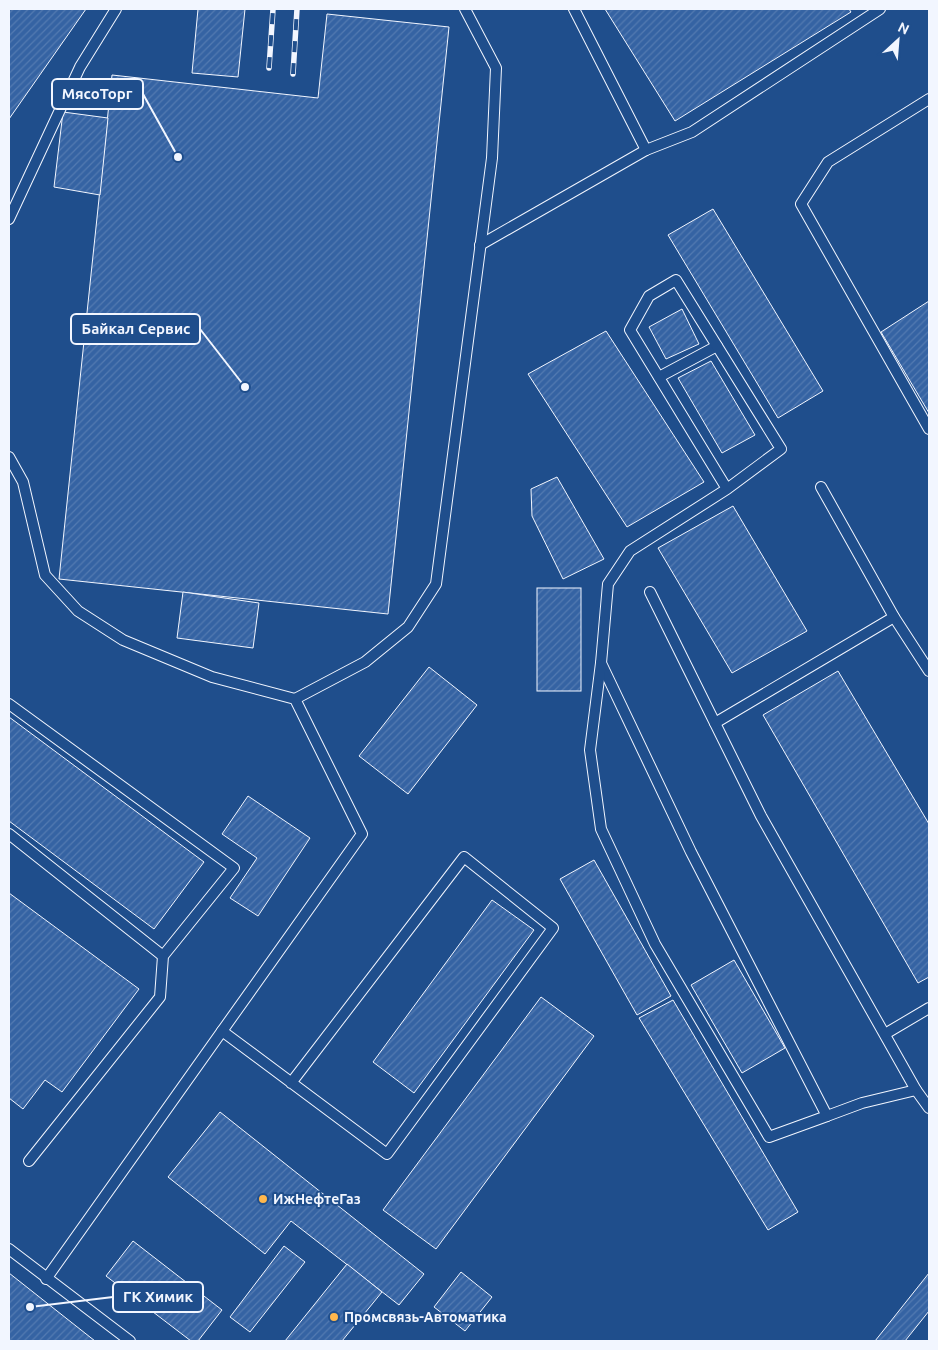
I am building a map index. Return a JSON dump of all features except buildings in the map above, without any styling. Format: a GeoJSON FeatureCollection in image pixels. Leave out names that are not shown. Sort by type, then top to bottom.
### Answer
{"type":"FeatureCollection","features":[{"type":"Feature","properties":{"kind":"lane"},"geometry":{"type":"LineString","coordinates":[[9,218],[80,66],[116,9]]}},
{"type":"Feature","properties":{"kind":"lane"},"geometry":{"type":"LineString","coordinates":[[9,457],[23,482],[45,575],[78,611],[123,640],[212,677],[295,699],[365,662],[408,627],[436,584],[492,158],[496,68],[466,9]]}},
{"type":"Feature","properties":{"kind":"lane"},"geometry":{"type":"LineString","coordinates":[[574,9],[646,150]]}},
{"type":"Feature","properties":{"kind":"lane"},"geometry":{"type":"LineString","coordinates":[[480,245],[646,150],[692,132],[880,9]]}},
{"type":"Feature","properties":{"kind":"lane"},"geometry":{"type":"LineString","coordinates":[[929,98],[828,162],[801,204],[929,429]]}},
{"type":"Feature","properties":{"kind":"lane"},"geometry":{"type":"LineString","coordinates":[[727,490],[630,330],[649,296],[676,280],[781,449],[727,490],[630,551],[608,584],[601,663],[590,750],[601,829],[655,944],[769,1137],[862,1103],[916,1090]]}},
{"type":"Feature","properties":{"kind":"lane"},"geometry":{"type":"LineString","coordinates":[[659,377],[717,346]]}},
{"type":"Feature","properties":{"kind":"lane"},"geometry":{"type":"LineString","coordinates":[[821,487],[894,617],[929,671]]}},
{"type":"Feature","properties":{"kind":"lane"},"geometry":{"type":"LineString","coordinates":[[650,592],[761,816],[916,1090],[929,1108]]}},
{"type":"Feature","properties":{"kind":"lane"},"geometry":{"type":"LineString","coordinates":[[715,723],[894,617]]}},
{"type":"Feature","properties":{"kind":"lane"},"geometry":{"type":"LineString","coordinates":[[601,663],[691,852],[828,1116]]}},
{"type":"Feature","properties":{"kind":"lane"},"geometry":{"type":"LineString","coordinates":[[46,1279],[362,834],[295,699]]}},
{"type":"Feature","properties":{"kind":"lane"},"geometry":{"type":"LineString","coordinates":[[9,704],[234,868],[163,956],[160,997],[29,1161]]}},
{"type":"Feature","properties":{"kind":"lane"},"geometry":{"type":"LineString","coordinates":[[9,834],[163,956]]}},
{"type":"Feature","properties":{"kind":"lane"},"geometry":{"type":"LineString","coordinates":[[222,1031],[291,1083],[387,1154],[553,928],[464,857],[291,1083]]}},
{"type":"Feature","properties":{"kind":"lane"},"geometry":{"type":"LineString","coordinates":[[884,1034],[929,1008]]}},
{"type":"Feature","properties":{"kind":"lane"},"geometry":{"type":"LineString","coordinates":[[9,1250],[130,1341]]}},
{"type":"Feature","properties":{"kind":"railway"},"geometry":{"type":"LineString","coordinates":[[269,68],[273,9]]}},
{"type":"Feature","properties":{"kind":"railway"},"geometry":{"type":"LineString","coordinates":[[293,74],[297,9]]}},
{"type":"Feature","properties":{"kind":"place","name":"МясоТорг"},"geometry":{"type":"Point","coordinates":[178,157]}},
{"type":"Feature","properties":{"kind":"place","name":"Байкал Сервис"},"geometry":{"type":"Point","coordinates":[245,387]}},
{"type":"Feature","properties":{"kind":"place","name":"ИжНефтеГаз"},"geometry":{"type":"Point","coordinates":[263,1199]}},
{"type":"Feature","properties":{"kind":"place","name":"ГК Химик"},"geometry":{"type":"Point","coordinates":[30,1307]}},
{"type":"Feature","properties":{"kind":"place","name":"Промсвязь-Автоматика"},"geometry":{"type":"Point","coordinates":[334,1317]}}]}
